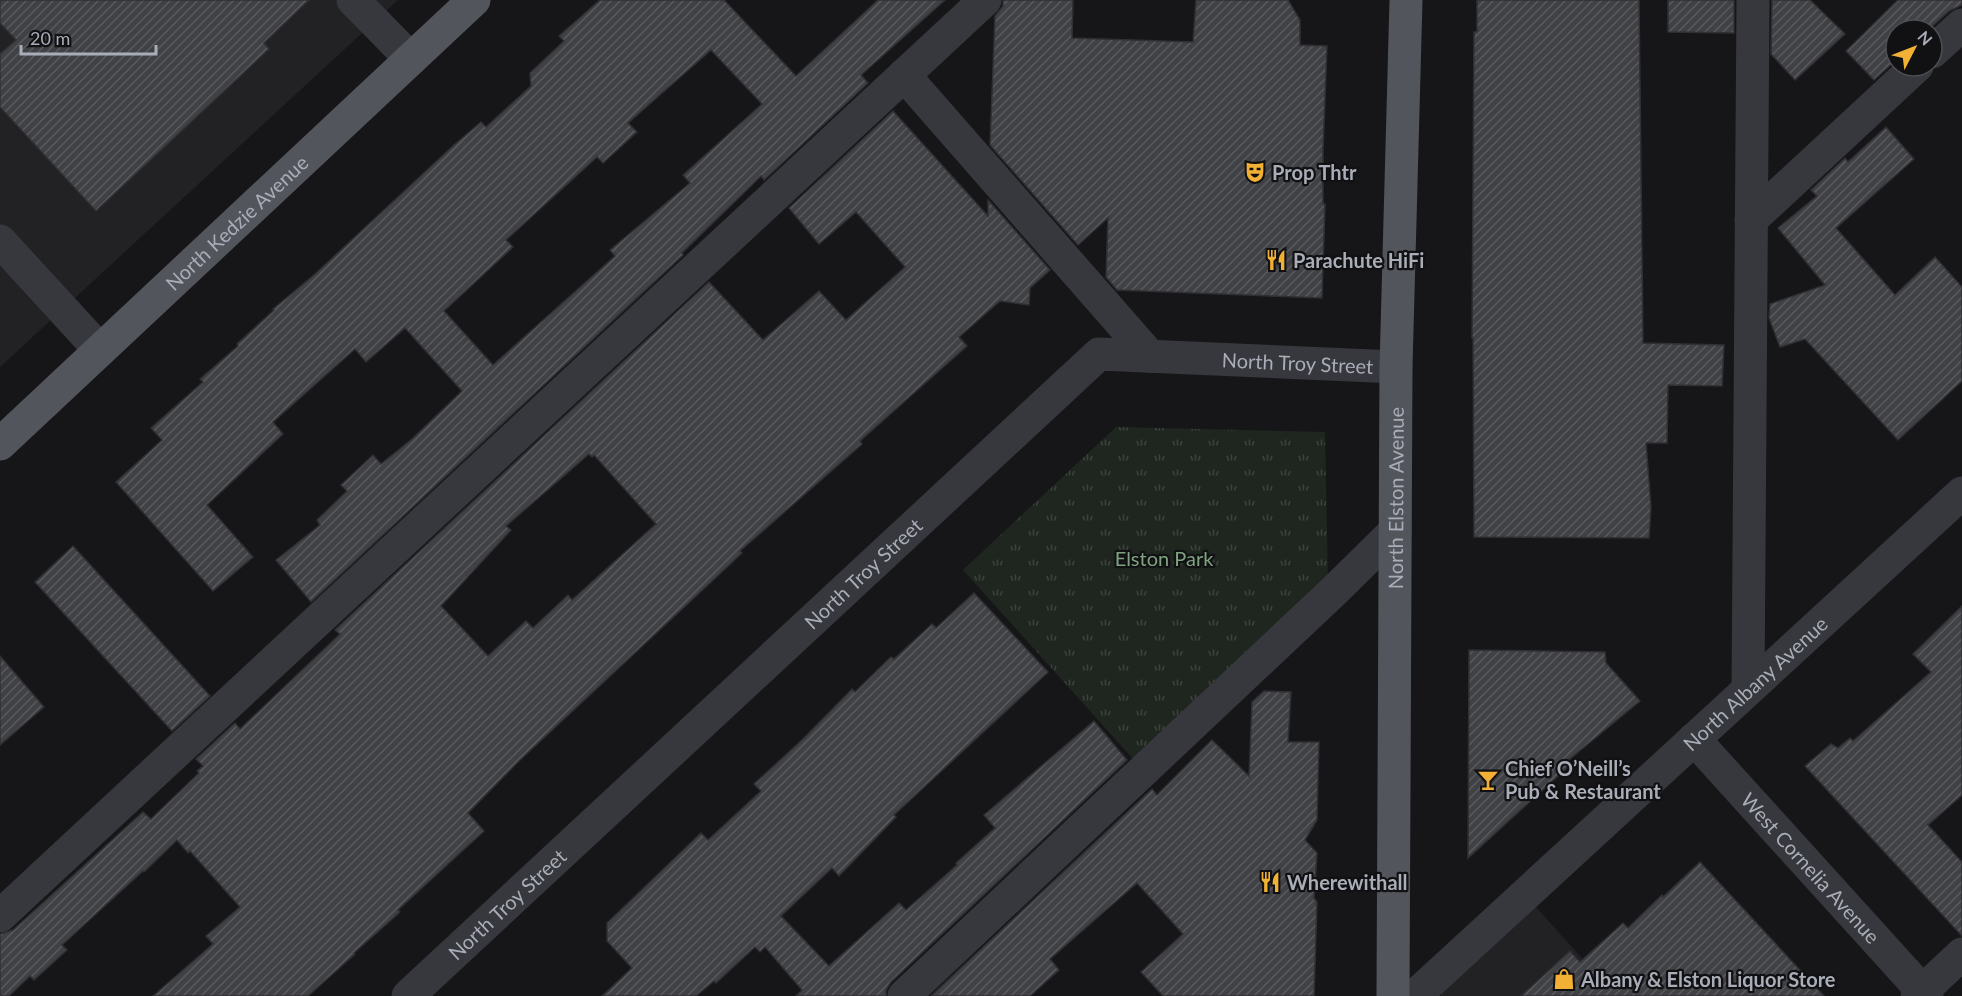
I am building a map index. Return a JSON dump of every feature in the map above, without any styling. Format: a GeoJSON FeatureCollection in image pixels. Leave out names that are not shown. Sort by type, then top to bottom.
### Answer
{"type":"FeatureCollection","features":[{"type":"Feature","properties":{"kind":"main road","name":"North Kedzie Avenue"},"geometry":{"type":"LineString","coordinates":[[0,444],[474,0]]}},
{"type":"Feature","properties":{"kind":"main road","name":"North Elston Avenue"},"geometry":{"type":"LineString","coordinates":[[1392,996],[1396,367],[1406,0]]}},
{"type":"Feature","properties":{"kind":"street"},"geometry":{"type":"LineString","coordinates":[[353,0],[411,59]]}},
{"type":"Feature","properties":{"kind":"street"},"geometry":{"type":"LineString","coordinates":[[0,916],[985,0]]}},
{"type":"Feature","properties":{"kind":"street"},"geometry":{"type":"LineString","coordinates":[[1748,689],[1754,0]]}},
{"type":"Feature","properties":{"kind":"street"},"geometry":{"type":"LineString","coordinates":[[1944,41],[1962,25]]}},
{"type":"Feature","properties":{"kind":"street"},"geometry":{"type":"LineString","coordinates":[[904,75],[1150,356]]}},
{"type":"Feature","properties":{"kind":"street"},"geometry":{"type":"LineString","coordinates":[[1751,220],[1904,78]]}},
{"type":"Feature","properties":{"kind":"street"},"geometry":{"type":"LineString","coordinates":[[0,241],[100,350]]}},
{"type":"Feature","properties":{"kind":"street","name":"North Troy Street"},"geometry":{"type":"LineString","coordinates":[[408,996],[1099,354],[1396,367]]}},
{"type":"Feature","properties":{"kind":"street","name":"North Albany Avenue"},"geometry":{"type":"LineString","coordinates":[[1415,996],[1962,493]]}},
{"type":"Feature","properties":{"kind":"street"},"geometry":{"type":"LineString","coordinates":[[904,996],[1395,531]]}},
{"type":"Feature","properties":{"kind":"street","name":"West Cornelia Avenue"},"geometry":{"type":"LineString","coordinates":[[1694,739],[1922,994]]}},
{"type":"Feature","properties":{"kind":"street"},"geometry":{"type":"LineString","coordinates":[[1922,994],[1962,954]]}},
{"type":"Feature","properties":{"kind":"shaded area"},"geometry":{"type":"Polygon","coordinates":[[[0,0],[398,0],[0,367],[0,0]]]}},
{"type":"Feature","properties":{"kind":"shaded area"},"geometry":{"type":"Polygon","coordinates":[[[1527,897],[1616,996],[1441,996],[1441,979],[1527,897]]]}},
{"type":"Feature","properties":{"kind":"green space","name":"Elston Park"},"geometry":{"type":"Polygon","coordinates":[[[1116,427],[1325,432],[1328,583],[1135,761],[963,570],[1116,427]]]}},
{"type":"Feature","properties":{"kind":"building"},"geometry":{"type":"Polygon","coordinates":[[[0,0],[309,0],[264,43],[269,49],[96,211],[0,107],[0,54],[16,40],[0,23],[0,0]]]}},
{"type":"Feature","properties":{"kind":"building"},"geometry":{"type":"Polygon","coordinates":[[[600,0],[724,0],[796,76],[878,0],[945,0],[861,75],[868,83],[764,180],[761,176],[682,253],[683,255],[311,602],[276,560],[320,525],[317,520],[347,491],[341,485],[373,455],[381,464],[412,439],[462,391],[405,328],[366,362],[355,349],[273,422],[283,434],[207,505],[253,557],[213,591],[116,482],[162,440],[151,428],[203,382],[200,379],[238,346],[237,344],[273,309],[314,275],[454,145],[481,122],[486,127],[531,86],[530,73],[564,41],[559,36],[600,0]],[[711,50],[628,123],[637,132],[603,163],[597,157],[506,240],[513,247],[444,311],[493,365],[615,256],[610,250],[690,183],[683,175],[762,104],[711,50]]]}},
{"type":"Feature","properties":{"kind":"building"},"geometry":{"type":"Polygon","coordinates":[[[1003,0],[1073,0],[1072,38],[1193,42],[1196,0],[1288,0],[1300,20],[1300,45],[1327,46],[1323,150],[1323,204],[1325,204],[1322,298],[1117,290],[1106,277],[1108,218],[1078,245],[990,145],[995,16],[1003,6],[1003,0]]]}},
{"type":"Feature","properties":{"kind":"building"},"geometry":{"type":"Polygon","coordinates":[[[1477,0],[1639,0],[1643,343],[1724,345],[1722,386],[1668,385],[1667,443],[1646,443],[1651,507],[1649,538],[1474,537],[1472,338],[1474,32],[1477,32],[1477,0]]]}},
{"type":"Feature","properties":{"kind":"building"},"geometry":{"type":"Polygon","coordinates":[[[1668,0],[1734,0],[1734,33],[1668,32],[1668,0]]]}},
{"type":"Feature","properties":{"kind":"building"},"geometry":{"type":"Polygon","coordinates":[[[1772,0],[1810,0],[1845,34],[1795,80],[1771,54],[1772,0]]]}},
{"type":"Feature","properties":{"kind":"building"},"geometry":{"type":"Polygon","coordinates":[[[1898,0],[1962,0],[1962,5],[1949,11],[1941,18],[1884,18],[1884,71],[1874,80],[1846,51],[1898,0]]]}},
{"type":"Feature","properties":{"kind":"building"},"geometry":{"type":"Polygon","coordinates":[[[893,111],[988,216],[988,200],[1050,270],[1030,288],[1029,305],[1000,301],[959,337],[967,346],[860,441],[862,444],[740,551],[742,553],[519,761],[468,813],[484,831],[308,996],[153,996],[213,944],[206,936],[240,907],[190,851],[188,853],[177,840],[62,945],[67,950],[34,980],[30,976],[9,996],[0,996],[0,934],[13,930],[143,812],[151,819],[199,773],[197,771],[203,766],[196,759],[235,723],[240,729],[340,634],[335,630],[709,282],[763,340],[819,291],[846,320],[905,267],[856,212],[819,244],[789,208],[893,111]],[[589,454],[506,526],[511,530],[441,606],[488,656],[526,621],[533,628],[568,595],[572,600],[656,524],[594,455],[592,457],[589,454]]]}},
{"type":"Feature","properties":{"kind":"building"},"geometry":{"type":"Polygon","coordinates":[[[1886,127],[1914,159],[1836,228],[1895,295],[1935,257],[1962,287],[1962,381],[1898,440],[1805,339],[1780,347],[1769,318],[1770,304],[1825,285],[1778,228],[1817,196],[1811,190],[1845,158],[1848,162],[1886,127]]]}},
{"type":"Feature","properties":{"kind":"building"},"geometry":{"type":"Polygon","coordinates":[[[73,546],[210,696],[172,731],[35,582],[73,546]]]}},
{"type":"Feature","properties":{"kind":"building"},"geometry":{"type":"Polygon","coordinates":[[[974,593],[1048,672],[894,815],[896,817],[839,876],[832,868],[781,916],[829,966],[899,903],[906,910],[957,865],[956,863],[995,828],[984,815],[1094,721],[1127,760],[891,982],[886,990],[886,996],[796,996],[802,990],[765,947],[760,952],[755,947],[716,983],[714,981],[696,996],[602,996],[632,968],[607,941],[607,923],[701,833],[708,840],[761,791],[754,784],[852,689],[855,692],[891,657],[894,659],[932,624],[936,628],[974,593]]]}},
{"type":"Feature","properties":{"kind":"building"},"geometry":{"type":"Polygon","coordinates":[[[1962,606],[1962,795],[1928,825],[1962,862],[1962,936],[1805,766],[1831,744],[1838,748],[1850,738],[1853,741],[1931,672],[1913,654],[1962,606]]]}},
{"type":"Feature","properties":{"kind":"building"},"geometry":{"type":"Polygon","coordinates":[[[1469,650],[1605,652],[1606,663],[1640,701],[1565,763],[1570,765],[1468,858],[1469,650]]]}},
{"type":"Feature","properties":{"kind":"building"},"geometry":{"type":"Polygon","coordinates":[[[0,656],[44,707],[0,745],[0,656]]]}},
{"type":"Feature","properties":{"kind":"building"},"geometry":{"type":"Polygon","coordinates":[[[1264,691],[1291,692],[1288,742],[1319,742],[1317,820],[1305,840],[1317,853],[1314,898],[1317,902],[1314,996],[1163,996],[1141,972],[1183,934],[1137,883],[1050,959],[1059,970],[1030,996],[931,996],[1152,789],[1157,795],[1212,740],[1249,776],[1252,702],[1264,691]]]}},
{"type":"Feature","properties":{"kind":"building"},"geometry":{"type":"Polygon","coordinates":[[[1700,862],[1824,996],[1521,996],[1570,951],[1580,962],[1623,923],[1628,928],[1700,862]]]}},
{"type":"Feature","properties":{"kind":"place","name":"Prop Thtr"},"geometry":{"type":"Point","coordinates":[1255,172]}},
{"type":"Feature","properties":{"kind":"place","name":"Parachute HiFi"},"geometry":{"type":"Point","coordinates":[1276,260]}},
{"type":"Feature","properties":{"kind":"place","name":"Chief O’Neill’s Pub & Restaurant"},"geometry":{"type":"Point","coordinates":[1488,780]}},
{"type":"Feature","properties":{"kind":"place","name":"Wherewithall"},"geometry":{"type":"Point","coordinates":[1270,882]}},
{"type":"Feature","properties":{"kind":"place","name":"Albany & Elston Liquor Store"},"geometry":{"type":"Point","coordinates":[1564,979]}}]}
